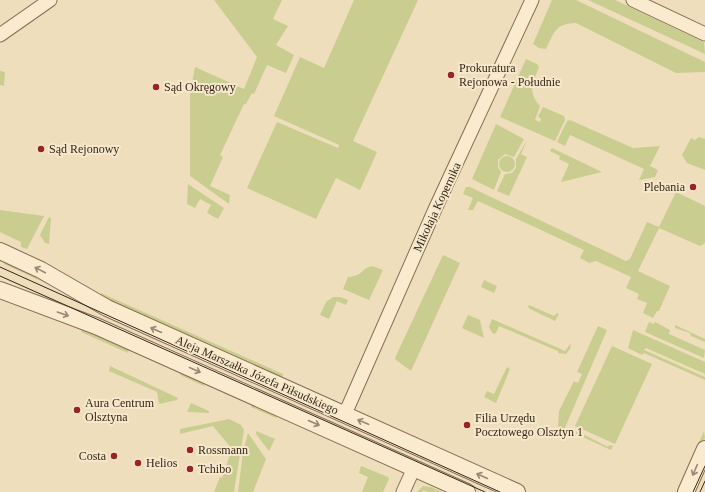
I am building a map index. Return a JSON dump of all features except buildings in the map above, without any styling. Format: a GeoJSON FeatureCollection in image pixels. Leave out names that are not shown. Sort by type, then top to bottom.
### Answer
{"type":"FeatureCollection","features":[{"type":"Feature","properties":{"kind":"street"},"geometry":{"type":"LineString","coordinates":[[0,35],[50,0]]}},
{"type":"Feature","properties":{"kind":"street","name":"Mikołaja Kopernika"},"geometry":{"type":"LineString","coordinates":[[344,414],[436,207],[532,0]]}},
{"type":"Feature","properties":{"kind":"street"},"geometry":{"type":"LineString","coordinates":[[633,0],[705,34]]}},
{"type":"Feature","properties":{"kind":"street","name":"Aleja Marszałka Józefa Piłsudskiego"},"geometry":{"type":"LineString","coordinates":[[0,251],[40,270],[107,308],[518,492]]}},
{"type":"Feature","properties":{"kind":"street","name":"Aleja Marszałka Józefa Piłsudskiego"},"geometry":{"type":"LineString","coordinates":[[0,290],[96,326],[468,492]]}},
{"type":"Feature","properties":{"kind":"street"},"geometry":{"type":"LineString","coordinates":[[336,433],[344,414]]}},
{"type":"Feature","properties":{"kind":"street"},"geometry":{"type":"LineString","coordinates":[[686,492],[705,448]]}},
{"type":"Feature","properties":{"kind":"street"},"geometry":{"type":"LineString","coordinates":[[404,490],[414,468]]}},
{"type":"Feature","properties":{"kind":"green space"},"geometry":{"type":"Polygon","coordinates":[[[214,0],[282,0],[273,19],[288,26],[276,45],[294,55],[286,73],[267,65],[254,94],[252,93],[246,104],[244,104],[220,155],[223,157],[210,186],[230,195],[229,204],[190,176],[190,93],[195,67],[244,89],[257,57],[214,0]]]}},
{"type":"Feature","properties":{"kind":"green space"},"geometry":{"type":"Polygon","coordinates":[[[354,0],[418,0],[353,141],[377,152],[360,190],[336,178],[316,219],[247,188],[277,122],[338,148],[339,145],[274,116],[300,57],[324,68],[354,0]]]}},
{"type":"Feature","properties":{"kind":"green space"},"geometry":{"type":"Polygon","coordinates":[[[552,0],[576,0],[705,62],[705,72],[676,73],[576,23],[560,27],[554,33],[546,49],[539,48],[533,44],[552,0]]]}},
{"type":"Feature","properties":{"kind":"green space"},"geometry":{"type":"Polygon","coordinates":[[[588,0],[615,0],[704,42],[705,54],[588,0]]]}},
{"type":"Feature","properties":{"kind":"green space"},"geometry":{"type":"Polygon","coordinates":[[[526,59],[537,64],[539,67],[532,87],[532,92],[540,106],[535,120],[540,122],[541,119],[538,116],[543,107],[564,116],[565,120],[555,141],[500,117],[526,59]]]}},
{"type":"Feature","properties":{"kind":"green space"},"geometry":{"type":"Polygon","coordinates":[[[0,71],[5,72],[4,86],[0,85],[0,71]]]}},
{"type":"Feature","properties":{"kind":"green space"},"geometry":{"type":"Polygon","coordinates":[[[570,120],[633,148],[660,146],[650,166],[658,170],[655,177],[639,180],[644,169],[570,135],[565,146],[557,142],[567,121],[570,120]]]}},
{"type":"Feature","properties":{"kind":"green space"},"geometry":{"type":"Polygon","coordinates":[[[496,124],[524,139],[514,157],[505,154],[498,160],[498,167],[501,172],[494,190],[472,179],[496,124]]]}},
{"type":"Feature","properties":{"kind":"green space"},"geometry":{"type":"Polygon","coordinates":[[[699,137],[705,139],[705,170],[687,163],[682,155],[691,138],[695,140],[699,137]]]}},
{"type":"Feature","properties":{"kind":"green space"},"geometry":{"type":"Polygon","coordinates":[[[527,140],[521,154],[527,157],[509,196],[497,191],[505,174],[512,173],[516,168],[516,159],[527,140]]]}},
{"type":"Feature","properties":{"kind":"green space"},"geometry":{"type":"Polygon","coordinates":[[[552,148],[602,172],[561,182],[569,164],[559,159],[560,156],[550,151],[552,148]]]}},
{"type":"Feature","properties":{"kind":"green space"},"geometry":{"type":"Polygon","coordinates":[[[507,156],[513,158],[515,164],[513,170],[507,172],[501,170],[499,164],[501,158],[507,156]]]}},
{"type":"Feature","properties":{"kind":"green space"},"geometry":{"type":"Polygon","coordinates":[[[188,184],[224,208],[218,219],[207,213],[211,205],[200,199],[195,208],[187,204],[188,184]]]}},
{"type":"Feature","properties":{"kind":"green space"},"geometry":{"type":"Polygon","coordinates":[[[466,187],[470,187],[626,261],[630,259],[647,222],[659,227],[676,192],[705,206],[705,243],[700,246],[659,228],[638,271],[670,286],[659,311],[657,311],[653,318],[643,313],[647,303],[637,299],[639,294],[626,288],[631,277],[596,261],[589,263],[580,258],[584,250],[478,201],[473,210],[468,210],[473,198],[463,194],[466,187]]]}},
{"type":"Feature","properties":{"kind":"green space"},"geometry":{"type":"Polygon","coordinates":[[[0,210],[44,216],[27,249],[21,247],[21,242],[0,232],[0,210]]]}},
{"type":"Feature","properties":{"kind":"green space"},"geometry":{"type":"Polygon","coordinates":[[[49,217],[51,218],[49,244],[45,243],[40,235],[49,217]]]}},
{"type":"Feature","properties":{"kind":"green space"},"geometry":{"type":"Polygon","coordinates":[[[443,255],[460,263],[411,371],[395,358],[443,255]]]}},
{"type":"Feature","properties":{"kind":"green space"},"geometry":{"type":"Polygon","coordinates":[[[6,260],[69,294],[4,264],[6,260]]]}},
{"type":"Feature","properties":{"kind":"green space"},"geometry":{"type":"Polygon","coordinates":[[[372,266],[383,270],[369,300],[343,289],[348,277],[360,274],[366,268],[372,266]]]}},
{"type":"Feature","properties":{"kind":"green space"},"geometry":{"type":"Polygon","coordinates":[[[484,280],[497,286],[494,293],[481,287],[484,280]]]}},
{"type":"Feature","properties":{"kind":"green space"},"geometry":{"type":"Polygon","coordinates":[[[101,293],[283,374],[282,378],[100,296],[101,293]]]}},
{"type":"Feature","properties":{"kind":"green space"},"geometry":{"type":"Polygon","coordinates":[[[333,297],[340,297],[348,300],[346,305],[337,301],[329,319],[320,315],[326,302],[333,297]]]}},
{"type":"Feature","properties":{"kind":"green space"},"geometry":{"type":"Polygon","coordinates":[[[529,305],[554,316],[557,313],[559,314],[555,321],[530,309],[528,307],[529,305]]]}},
{"type":"Feature","properties":{"kind":"green space"},"geometry":{"type":"Polygon","coordinates":[[[468,315],[480,320],[484,338],[462,328],[468,315]]]}},
{"type":"Feature","properties":{"kind":"green space"},"geometry":{"type":"Polygon","coordinates":[[[492,319],[565,351],[571,343],[570,349],[566,354],[558,353],[558,351],[499,326],[496,333],[493,334],[489,327],[492,319]]]}},
{"type":"Feature","properties":{"kind":"green space"},"geometry":{"type":"Polygon","coordinates":[[[649,322],[654,324],[655,322],[670,330],[669,334],[705,350],[704,358],[645,332],[649,322]]]}},
{"type":"Feature","properties":{"kind":"green space"},"geometry":{"type":"Polygon","coordinates":[[[675,325],[705,339],[705,342],[691,336],[690,333],[675,328],[675,325]]]}},
{"type":"Feature","properties":{"kind":"green space"},"geometry":{"type":"Polygon","coordinates":[[[598,326],[607,330],[564,430],[558,427],[559,411],[574,381],[578,383],[582,374],[577,372],[598,326]]]}},
{"type":"Feature","properties":{"kind":"green space"},"geometry":{"type":"Polygon","coordinates":[[[82,329],[129,349],[128,353],[81,332],[82,329]]]}},
{"type":"Feature","properties":{"kind":"green space"},"geometry":{"type":"Polygon","coordinates":[[[633,330],[705,362],[705,374],[646,348],[644,350],[705,377],[705,380],[644,353],[642,355],[628,348],[633,330]]]}},
{"type":"Feature","properties":{"kind":"green space"},"geometry":{"type":"Polygon","coordinates":[[[612,346],[652,364],[615,444],[575,426],[612,346]]]}},
{"type":"Feature","properties":{"kind":"green space"},"geometry":{"type":"Polygon","coordinates":[[[110,366],[178,398],[177,400],[159,404],[157,392],[109,371],[110,366]]]}},
{"type":"Feature","properties":{"kind":"green space"},"geometry":{"type":"Polygon","coordinates":[[[507,367],[510,369],[496,403],[484,397],[487,391],[494,394],[507,367]]]}},
{"type":"Feature","properties":{"kind":"green space"},"geometry":{"type":"Polygon","coordinates":[[[181,372],[205,382],[204,386],[180,375],[181,372]]]}},
{"type":"Feature","properties":{"kind":"green space"},"geometry":{"type":"Polygon","coordinates":[[[191,403],[209,411],[209,413],[187,412],[191,403]]]}},
{"type":"Feature","properties":{"kind":"green space"},"geometry":{"type":"Polygon","coordinates":[[[252,404],[278,415],[276,418],[251,407],[252,404]]]}},
{"type":"Feature","properties":{"kind":"green space"},"geometry":{"type":"Polygon","coordinates":[[[229,419],[241,425],[244,430],[234,492],[214,492],[220,477],[222,478],[232,449],[213,426],[180,434],[180,429],[229,419]]]}},
{"type":"Feature","properties":{"kind":"green space"},"geometry":{"type":"Polygon","coordinates":[[[256,431],[275,439],[269,451],[256,434],[256,431]]]}},
{"type":"Feature","properties":{"kind":"green space"},"geometry":{"type":"Polygon","coordinates":[[[577,431],[608,447],[609,445],[613,446],[611,450],[576,434],[577,431]]]}},
{"type":"Feature","properties":{"kind":"green space"},"geometry":{"type":"Polygon","coordinates":[[[704,431],[705,438],[679,492],[676,492],[704,431]]]}},
{"type":"Feature","properties":{"kind":"green space"},"geometry":{"type":"Polygon","coordinates":[[[248,433],[266,459],[253,492],[238,492],[243,452],[248,433]]]}},
{"type":"Feature","properties":{"kind":"green space"},"geometry":{"type":"Polygon","coordinates":[[[361,466],[388,477],[389,479],[383,492],[362,492],[368,477],[359,473],[361,466]]]}},
{"type":"Feature","properties":{"kind":"green space"},"geometry":{"type":"Polygon","coordinates":[[[423,486],[431,487],[442,492],[428,492],[423,490],[422,492],[417,492],[423,486]]]}},
{"type":"Feature","properties":{"kind":"tram line"},"geometry":{"type":"LineString","coordinates":[[0,267],[500,492]]}},
{"type":"Feature","properties":{"kind":"tram line"},"geometry":{"type":"LineString","coordinates":[[0,276],[485,492]]}},
{"type":"Feature","properties":{"kind":"tram line"},"geometry":{"type":"LineString","coordinates":[[693,492],[705,466]]}},
{"type":"Feature","properties":{"kind":"tram line"},"geometry":{"type":"LineString","coordinates":[[700,492],[705,481]]}},
{"type":"Feature","properties":{"kind":"place","name":"Prokuratura Rejonowa - Południe"},"geometry":{"type":"Point","coordinates":[451,75]}},
{"type":"Feature","properties":{"kind":"place","name":"Sąd Okręgowy"},"geometry":{"type":"Point","coordinates":[156,87]}},
{"type":"Feature","properties":{"kind":"place","name":"Sąd Rejonowy"},"geometry":{"type":"Point","coordinates":[41,149]}},
{"type":"Feature","properties":{"kind":"place","name":"Plebania"},"geometry":{"type":"Point","coordinates":[693,187]}},
{"type":"Feature","properties":{"kind":"place","name":"Aura Centrum Olsztyna"},"geometry":{"type":"Point","coordinates":[77,410]}},
{"type":"Feature","properties":{"kind":"place","name":"Filia Urzędu Pocztowego Olsztyn 1"},"geometry":{"type":"Point","coordinates":[467,425]}},
{"type":"Feature","properties":{"kind":"place","name":"Rossmann"},"geometry":{"type":"Point","coordinates":[190,450]}},
{"type":"Feature","properties":{"kind":"place","name":"Costa"},"geometry":{"type":"Point","coordinates":[114,456]}},
{"type":"Feature","properties":{"kind":"place","name":"Helios"},"geometry":{"type":"Point","coordinates":[138,463]}},
{"type":"Feature","properties":{"kind":"place","name":"Tchibo"},"geometry":{"type":"Point","coordinates":[190,469]}}]}
